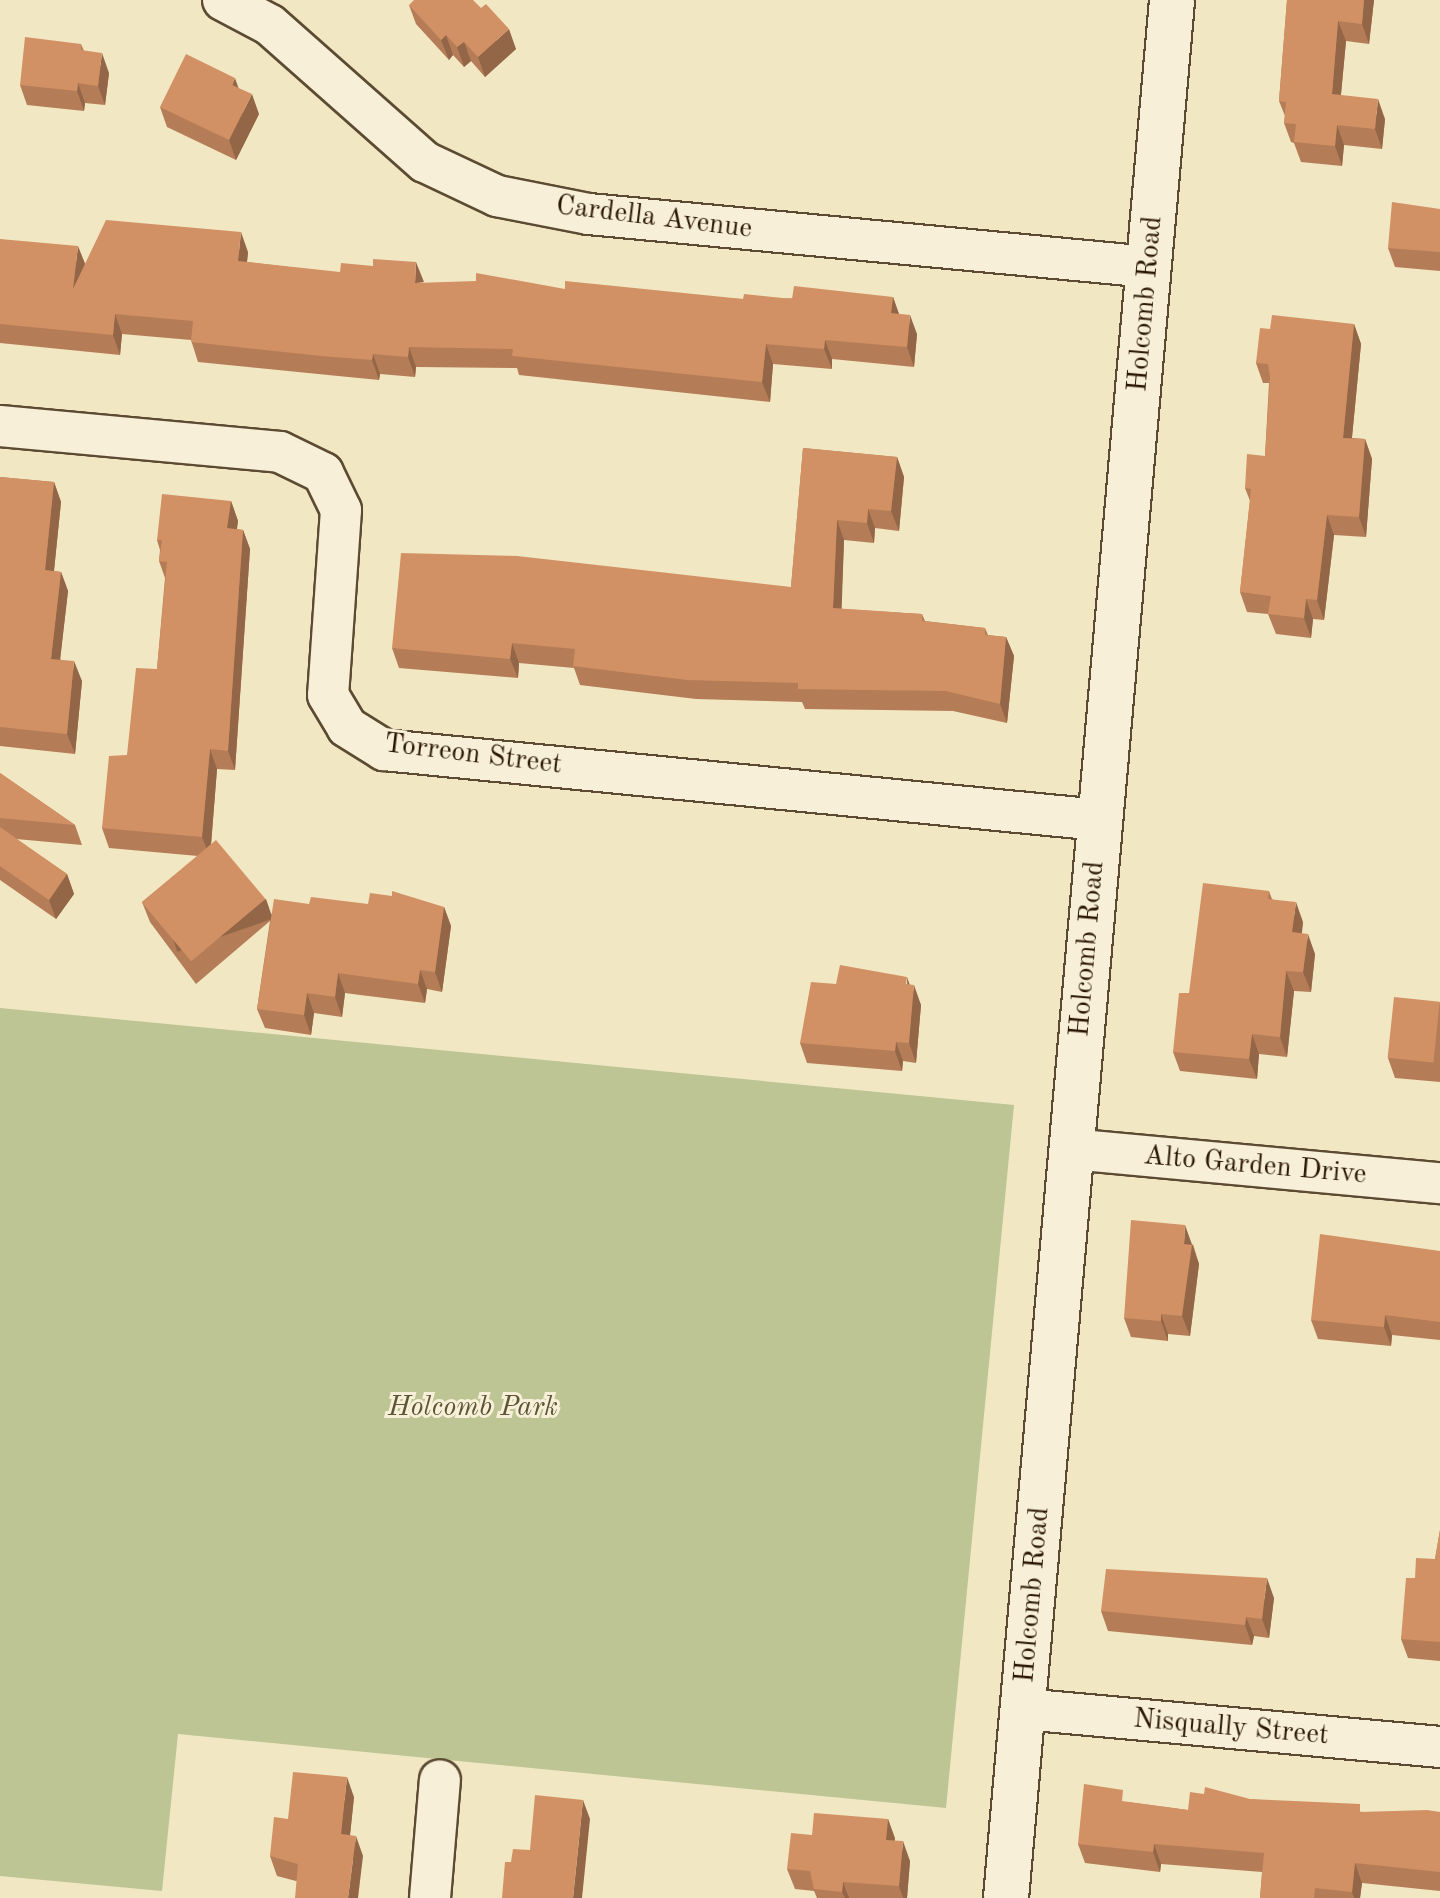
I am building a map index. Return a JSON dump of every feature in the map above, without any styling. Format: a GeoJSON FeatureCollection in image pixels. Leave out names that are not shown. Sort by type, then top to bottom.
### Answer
{"type":"FeatureCollection","features":[{"type":"Feature","properties":{"kind":"street","name":"Cardella Avenue"},"geometry":{"type":"LineString","coordinates":[[223,0],[270,25],[425,162],[497,196],[589,214],[1150,267]]}},
{"type":"Feature","properties":{"kind":"street","name":"Holcomb Road"},"geometry":{"type":"LineString","coordinates":[[1006,1898],[1172,0]]}},
{"type":"Feature","properties":{"kind":"street","name":"Torreon Street"},"geometry":{"type":"LineString","coordinates":[[0,426],[280,452],[323,473],[341,510],[328,695],[347,727],[384,750],[1099,820]]}},
{"type":"Feature","properties":{"kind":"street","name":"Alto Garden Drive"},"geometry":{"type":"LineString","coordinates":[[1070,1149],[1440,1183]]}},
{"type":"Feature","properties":{"kind":"street","name":"Nisqually Street"},"geometry":{"type":"LineString","coordinates":[[1023,1709],[1440,1747]]}},
{"type":"Feature","properties":{"kind":"street"},"geometry":{"type":"LineString","coordinates":[[430,1898],[440,1780]]}},
{"type":"Feature","properties":{"kind":"green space","name":"Holcomb Park"},"geometry":{"type":"Polygon","coordinates":[[[0,1008],[1014,1105],[946,1808],[178,1734],[162,1891],[0,1876],[0,1008]]]}},
{"type":"Feature","properties":{"kind":"building"},"geometry":{"type":"Polygon","coordinates":[[[414,0],[473,0],[481,8],[486,4],[509,29],[478,57],[464,42],[457,47],[446,35],[441,40],[409,5],[414,0]]]}},
{"type":"Feature","properties":{"kind":"building"},"geometry":{"type":"Polygon","coordinates":[[[1287,0],[1364,0],[1362,24],[1338,21],[1332,94],[1378,99],[1375,129],[1337,125],[1335,146],[1294,142],[1296,124],[1284,123],[1286,102],[1279,101],[1287,0]]]}},
{"type":"Feature","properties":{"kind":"building"},"geometry":{"type":"Polygon","coordinates":[[[25,37],[81,44],[81,50],[102,53],[98,86],[78,83],[77,91],[20,85],[25,37]]]}},
{"type":"Feature","properties":{"kind":"building"},"geometry":{"type":"Polygon","coordinates":[[[186,54],[235,78],[232,85],[252,94],[229,140],[160,107],[186,54]]]}},
{"type":"Feature","properties":{"kind":"building"},"geometry":{"type":"Polygon","coordinates":[[[1392,202],[1440,209],[1440,252],[1388,248],[1392,202]]]}},
{"type":"Feature","properties":{"kind":"building"},"geometry":{"type":"Polygon","coordinates":[[[106,220],[241,232],[238,261],[340,272],[341,263],[373,266],[373,259],[416,262],[415,283],[476,281],[476,273],[565,289],[565,281],[743,299],[744,294],[792,299],[794,286],[893,297],[891,313],[910,315],[907,347],[825,340],[824,349],[766,344],[762,382],[512,356],[513,349],[409,347],[408,357],[373,354],[372,360],[321,356],[191,342],[193,321],[115,314],[113,335],[0,324],[0,239],[78,246],[73,289],[106,220]]]}},
{"type":"Feature","properties":{"kind":"building"},"geometry":{"type":"Polygon","coordinates":[[[1272,315],[1354,324],[1343,438],[1365,439],[1359,517],[1327,515],[1317,600],[1306,599],[1304,618],[1268,614],[1271,596],[1240,592],[1251,489],[1245,488],[1247,454],[1265,456],[1270,377],[1268,364],[1256,363],[1260,328],[1270,329],[1272,315]]]}},
{"type":"Feature","properties":{"kind":"building"},"geometry":{"type":"Polygon","coordinates":[[[803,448],[897,457],[891,511],[868,509],[867,523],[837,520],[833,608],[922,614],[922,621],[985,628],[985,635],[1006,637],[1000,704],[946,691],[798,689],[798,683],[688,680],[573,666],[575,649],[512,643],[510,659],[392,648],[401,553],[517,556],[791,587],[803,448]]]}},
{"type":"Feature","properties":{"kind":"building"},"geometry":{"type":"Polygon","coordinates":[[[0,477],[54,482],[45,570],[61,572],[51,659],[74,661],[67,734],[0,727],[0,477]]]}},
{"type":"Feature","properties":{"kind":"building"},"geometry":{"type":"Polygon","coordinates":[[[162,494],[231,501],[227,528],[243,530],[228,751],[210,749],[202,837],[102,828],[109,756],[127,755],[136,668],[157,669],[167,562],[159,561],[162,540],[157,540],[162,494]]]}},
{"type":"Feature","properties":{"kind":"building"},"geometry":{"type":"Polygon","coordinates":[[[0,773],[75,825],[0,818],[0,773]]]}},
{"type":"Feature","properties":{"kind":"building"},"geometry":{"type":"Polygon","coordinates":[[[0,827],[67,874],[49,900],[0,866],[0,827]]]}},
{"type":"Feature","properties":{"kind":"building"},"geometry":{"type":"Polygon","coordinates":[[[216,840],[265,899],[191,961],[142,902],[216,840]]]}},
{"type":"Feature","properties":{"kind":"building"},"geometry":{"type":"Polygon","coordinates":[[[1203,883],[1269,891],[1268,899],[1296,902],[1292,932],[1308,934],[1303,972],[1286,971],[1280,1037],[1252,1034],[1249,1059],[1173,1052],[1179,993],[1189,993],[1203,883]]]}},
{"type":"Feature","properties":{"kind":"building"},"geometry":{"type":"Polygon","coordinates":[[[392,891],[444,907],[435,972],[420,970],[418,984],[338,973],[335,997],[307,993],[304,1015],[257,1009],[274,899],[309,904],[311,897],[368,904],[370,893],[392,896],[392,891]]]}},
{"type":"Feature","properties":{"kind":"building"},"geometry":{"type":"Polygon","coordinates":[[[840,965],[907,977],[906,984],[914,985],[909,1043],[896,1042],[895,1051],[800,1043],[811,982],[836,984],[840,965]]]}},
{"type":"Feature","properties":{"kind":"building"},"geometry":{"type":"Polygon","coordinates":[[[1394,997],[1440,1002],[1433,1062],[1388,1058],[1394,997]]]}},
{"type":"Feature","properties":{"kind":"building"},"geometry":{"type":"Polygon","coordinates":[[[1131,1220],[1185,1225],[1184,1244],[1192,1245],[1182,1316],[1161,1314],[1161,1321],[1124,1318],[1131,1220]]]}},
{"type":"Feature","properties":{"kind":"building"},"geometry":{"type":"Polygon","coordinates":[[[1320,1234],[1440,1251],[1440,1322],[1385,1315],[1384,1327],[1311,1320],[1320,1234]]]}},
{"type":"Feature","properties":{"kind":"building"},"geometry":{"type":"Polygon","coordinates":[[[1440,1530],[1440,1642],[1401,1639],[1406,1578],[1415,1578],[1416,1558],[1435,1559],[1440,1530]]]}},
{"type":"Feature","properties":{"kind":"building"},"geometry":{"type":"Polygon","coordinates":[[[1106,1569],[1267,1578],[1262,1619],[1246,1617],[1245,1625],[1101,1611],[1106,1569]]]}},
{"type":"Feature","properties":{"kind":"building"},"geometry":{"type":"Polygon","coordinates":[[[293,1772],[347,1777],[341,1834],[356,1836],[348,1898],[295,1898],[298,1864],[270,1856],[274,1817],[288,1819],[293,1772]]]}},
{"type":"Feature","properties":{"kind":"building"},"geometry":{"type":"Polygon","coordinates":[[[1084,1784],[1123,1790],[1122,1801],[1188,1810],[1190,1792],[1204,1794],[1205,1787],[1250,1799],[1360,1804],[1360,1812],[1440,1812],[1440,1872],[1355,1863],[1352,1892],[1315,1888],[1314,1898],[1260,1898],[1264,1853],[1154,1844],[1153,1852],[1078,1844],[1084,1784]]]}},
{"type":"Feature","properties":{"kind":"building"},"geometry":{"type":"Polygon","coordinates":[[[535,1795],[583,1800],[573,1898],[502,1898],[505,1862],[511,1862],[513,1849],[530,1850],[535,1795]]]}},
{"type":"Feature","properties":{"kind":"building"},"geometry":{"type":"Polygon","coordinates":[[[814,1813],[888,1819],[886,1840],[903,1841],[899,1886],[843,1882],[842,1892],[814,1889],[810,1871],[787,1869],[791,1833],[812,1835],[814,1813]]]}}]}
